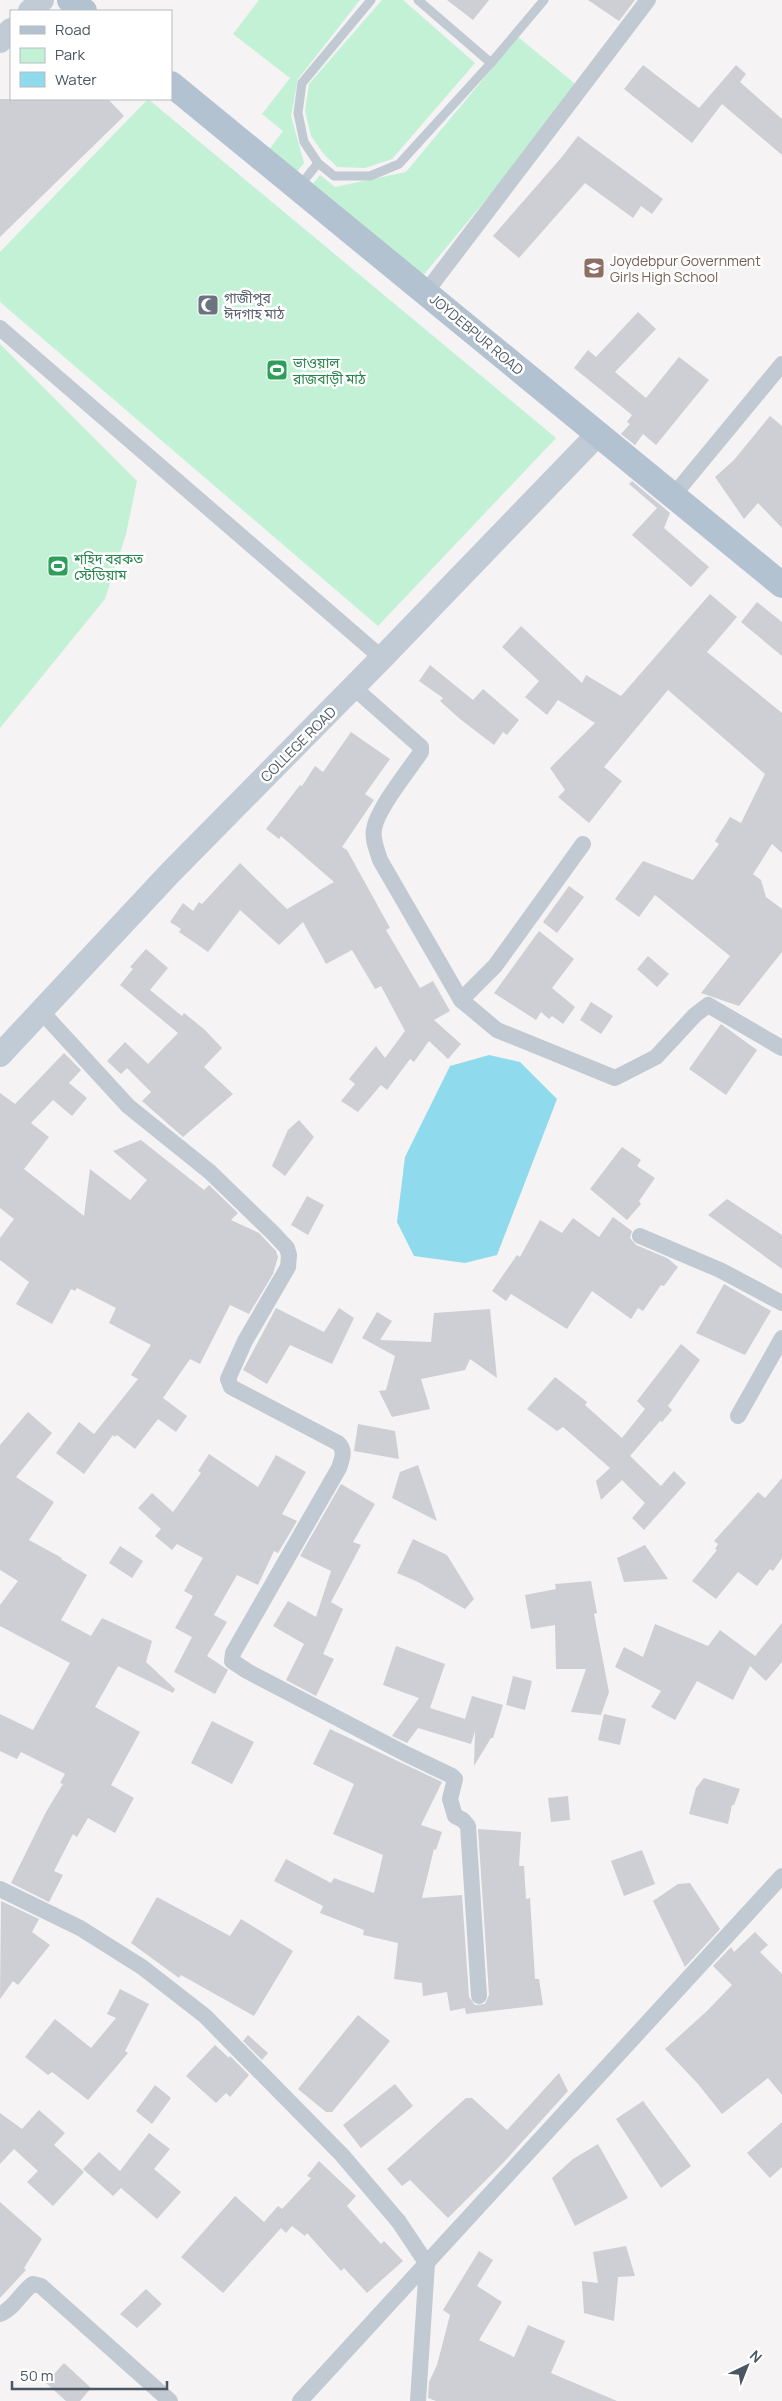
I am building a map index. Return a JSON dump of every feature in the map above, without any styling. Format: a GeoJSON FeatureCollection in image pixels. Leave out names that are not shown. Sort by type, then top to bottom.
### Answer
{"type":"FeatureCollection","features":[{"type":"Feature","properties":{"kind":"main road"},"geometry":{"type":"LineString","coordinates":[[31,10],[42,0]]}},
{"type":"Feature","properties":{"kind":"main road"},"geometry":{"type":"LineString","coordinates":[[70,0],[83,10]]}},
{"type":"Feature","properties":{"kind":"main road"},"geometry":{"type":"LineString","coordinates":[[0,40],[10,31]]}},
{"type":"Feature","properties":{"kind":"main road","name":"JOYDEBPUR ROAD"},"geometry":{"type":"LineString","coordinates":[[172,85],[782,585]]}},
{"type":"Feature","properties":{"kind":"main road","name":"COLLEGE ROAD"},"geometry":{"type":"LineString","coordinates":[[0,1055],[170,873],[382,658],[598,434]]}},
{"type":"Feature","properties":{"kind":"street"},"geometry":{"type":"LineString","coordinates":[[426,292],[648,0]]}},
{"type":"Feature","properties":{"kind":"street"},"geometry":{"type":"LineString","coordinates":[[0,328],[382,658]]}},
{"type":"Feature","properties":{"kind":"street"},"geometry":{"type":"LineString","coordinates":[[673,496],[782,364]]}},
{"type":"Feature","properties":{"kind":"street"},"geometry":{"type":"LineString","coordinates":[[353,687],[421,747],[421,752],[378,815],[374,830],[375,845],[380,860],[461,1000],[497,1030],[616,1078],[656,1057],[695,1015],[708,1005],[782,1048]]}},
{"type":"Feature","properties":{"kind":"street"},"geometry":{"type":"LineString","coordinates":[[461,1000],[495,966],[583,844]]}},
{"type":"Feature","properties":{"kind":"street"},"geometry":{"type":"LineString","coordinates":[[41,1011],[128,1106],[210,1172],[274,1233],[287,1248],[289,1255],[288,1267],[246,1341],[228,1379],[231,1387],[338,1443],[341,1446],[343,1456],[339,1468],[233,1653],[232,1661],[247,1671],[455,1779],[450,1799],[455,1816],[463,1820],[468,1826],[479,1996]]}},
{"type":"Feature","properties":{"kind":"street"},"geometry":{"type":"LineString","coordinates":[[640,1236],[720,1270],[782,1304]]}},
{"type":"Feature","properties":{"kind":"street"},"geometry":{"type":"LineString","coordinates":[[738,1416],[782,1338]]}},
{"type":"Feature","properties":{"kind":"street"},"geometry":{"type":"LineString","coordinates":[[300,2401],[782,1876]]}},
{"type":"Feature","properties":{"kind":"street"},"geometry":{"type":"LineString","coordinates":[[0,1890],[80,1928],[142,1967],[205,2016],[342,2155],[399,2222],[427,2264],[418,2401]]}},
{"type":"Feature","properties":{"kind":"street"},"geometry":{"type":"LineString","coordinates":[[0,2314],[6,2312],[26,2288],[33,2284],[42,2286],[170,2401]]}},
{"type":"Feature","properties":{"kind":"lane"},"geometry":{"type":"LineString","coordinates":[[370,0],[302,83],[298,113],[304,142],[318,163],[334,176],[370,176],[399,164],[491,63],[544,0]]}},
{"type":"Feature","properties":{"kind":"lane"},"geometry":{"type":"LineString","coordinates":[[418,0],[491,63]]}},
{"type":"Feature","properties":{"kind":"lane"},"geometry":{"type":"LineString","coordinates":[[297,189],[318,163]]}},
{"type":"Feature","properties":{"kind":"green space"},"geometry":{"type":"Polygon","coordinates":[[[259,0],[360,0],[298,79],[291,116],[304,163],[296,173],[268,151],[283,131],[262,114],[290,78],[233,34],[259,0]]]}},
{"type":"Feature","properties":{"kind":"green space"},"geometry":{"type":"Polygon","coordinates":[[[382,0],[403,0],[475,63],[392,159],[365,168],[337,167],[323,153],[311,136],[305,111],[309,84],[382,0]]]}},
{"type":"Feature","properties":{"kind":"green space"},"geometry":{"type":"Polygon","coordinates":[[[518,37],[579,87],[421,278],[310,187],[320,175],[335,187],[406,172],[518,37]]]}},
{"type":"Feature","properties":{"kind":"green space","name":"ভাওয়াল রাজবাড়ী মাঠ"},"geometry":{"type":"Polygon","coordinates":[[[147,100],[149,100],[556,438],[378,626],[0,302],[0,252],[147,100]]]}},
{"type":"Feature","properties":{"kind":"green space","name":"শহিদ বরকত স্টেডিয়াম"},"geometry":{"type":"Polygon","coordinates":[[[0,344],[137,481],[126,534],[105,599],[0,728],[0,344]]]}},
{"type":"Feature","properties":{"kind":"water"},"geometry":{"type":"Polygon","coordinates":[[[489,1055],[520,1062],[557,1099],[497,1255],[465,1263],[414,1256],[397,1222],[405,1157],[450,1066],[489,1055]]]}},
{"type":"Feature","properties":{"kind":"building"},"geometry":{"type":"Polygon","coordinates":[[[447,0],[489,0],[473,20],[447,0]]]}},
{"type":"Feature","properties":{"kind":"building"},"geometry":{"type":"Polygon","coordinates":[[[588,0],[635,0],[619,21],[588,0]]]}},
{"type":"Feature","properties":{"kind":"building"},"geometry":{"type":"Polygon","coordinates":[[[643,65],[699,108],[736,65],[746,74],[740,82],[782,119],[782,155],[722,104],[692,143],[624,89],[643,65]]]}},
{"type":"Feature","properties":{"kind":"building"},"geometry":{"type":"Polygon","coordinates":[[[0,99],[109,100],[124,116],[0,237],[0,99]]]}},
{"type":"Feature","properties":{"kind":"building"},"geometry":{"type":"Polygon","coordinates":[[[578,136],[663,199],[652,214],[641,206],[633,218],[585,183],[519,258],[493,236],[578,136]]]}},
{"type":"Feature","properties":{"kind":"building"},"geometry":{"type":"Polygon","coordinates":[[[638,312],[656,329],[615,372],[646,398],[679,357],[709,380],[656,445],[643,434],[635,445],[621,434],[630,424],[627,422],[632,415],[574,368],[588,350],[596,357],[638,312]]]}},
{"type":"Feature","properties":{"kind":"building"},"geometry":{"type":"Polygon","coordinates":[[[770,416],[782,426],[782,528],[758,503],[744,519],[715,477],[734,460],[770,416]]]}},
{"type":"Feature","properties":{"kind":"building"},"geometry":{"type":"Polygon","coordinates":[[[632,481],[670,513],[664,528],[709,567],[691,587],[632,535],[657,508],[629,484],[632,481]]]}},
{"type":"Feature","properties":{"kind":"building"},"geometry":{"type":"Polygon","coordinates":[[[710,594],[737,617],[707,652],[782,713],[782,853],[772,844],[753,874],[761,880],[766,897],[782,909],[782,952],[739,1006],[701,993],[730,956],[655,895],[639,917],[615,899],[643,861],[693,880],[719,844],[715,841],[730,817],[741,823],[765,774],[668,690],[604,767],[622,781],[589,823],[558,797],[565,790],[550,768],[595,723],[558,700],[547,715],[525,697],[539,681],[502,647],[521,626],[582,683],[586,675],[621,696],[710,594]]]}},
{"type":"Feature","properties":{"kind":"building"},"geometry":{"type":"Polygon","coordinates":[[[757,602],[782,622],[782,656],[741,622],[757,602]]]}},
{"type":"Feature","properties":{"kind":"building"},"geometry":{"type":"Polygon","coordinates":[[[430,665],[473,700],[483,689],[519,720],[507,735],[503,732],[494,745],[440,701],[443,698],[419,681],[430,665]]]}},
{"type":"Feature","properties":{"kind":"building"},"geometry":{"type":"Polygon","coordinates":[[[351,732],[390,759],[365,794],[374,800],[342,847],[347,850],[390,928],[386,930],[420,988],[433,981],[450,1011],[434,1020],[461,1044],[448,1059],[429,1041],[414,1062],[410,1059],[387,1090],[381,1085],[358,1112],[341,1101],[355,1084],[349,1079],[376,1046],[385,1058],[405,1031],[381,986],[375,989],[352,950],[326,964],[303,922],[279,945],[240,910],[208,952],[179,932],[181,929],[170,922],[183,903],[193,911],[199,902],[202,904],[240,863],[287,909],[334,882],[281,836],[279,839],[266,829],[300,785],[302,786],[315,766],[323,772],[351,732]]]}},
{"type":"Feature","properties":{"kind":"building"},"geometry":{"type":"Polygon","coordinates":[[[569,886],[584,897],[557,933],[543,922],[569,886]]]}},
{"type":"Feature","properties":{"kind":"building"},"geometry":{"type":"Polygon","coordinates":[[[539,931],[574,959],[552,988],[575,1007],[563,1024],[552,1016],[549,1019],[541,1012],[536,1020],[494,993],[539,931]]]}},
{"type":"Feature","properties":{"kind":"building"},"geometry":{"type":"Polygon","coordinates":[[[146,949],[168,968],[150,990],[182,1016],[184,1013],[205,1030],[222,1048],[204,1067],[233,1094],[183,1137],[142,1101],[151,1092],[127,1068],[121,1074],[107,1061],[125,1042],[148,1064],[178,1033],[120,985],[133,969],[130,967],[146,949]]]}},
{"type":"Feature","properties":{"kind":"building"},"geometry":{"type":"Polygon","coordinates":[[[648,956],[669,974],[657,987],[637,969],[648,956]]]}},
{"type":"Feature","properties":{"kind":"building"},"geometry":{"type":"Polygon","coordinates":[[[591,1002],[613,1016],[601,1034],[580,1020],[591,1002]]]}},
{"type":"Feature","properties":{"kind":"building"},"geometry":{"type":"Polygon","coordinates":[[[721,1024],[757,1050],[726,1095],[689,1069],[721,1024]]]}},
{"type":"Feature","properties":{"kind":"building"},"geometry":{"type":"Polygon","coordinates":[[[64,1053],[81,1070],[69,1083],[87,1098],[72,1116],[53,1100],[31,1123],[49,1137],[24,1169],[84,1216],[90,1169],[130,1200],[147,1180],[113,1151],[141,1140],[204,1190],[209,1185],[238,1213],[231,1220],[259,1233],[276,1251],[278,1257],[273,1274],[249,1314],[230,1305],[200,1364],[190,1359],[163,1398],[187,1416],[176,1432],[158,1419],[135,1449],[117,1435],[115,1437],[113,1435],[84,1474],[56,1453],[79,1422],[94,1434],[138,1379],[131,1375],[151,1345],[109,1323],[116,1308],[77,1288],[75,1291],[71,1289],[52,1324],[16,1304],[29,1282],[0,1260],[0,1238],[14,1219],[0,1208],[0,1093],[15,1104],[64,1053]]]}},
{"type":"Feature","properties":{"kind":"building"},"geometry":{"type":"Polygon","coordinates":[[[299,1120],[314,1137],[285,1176],[272,1166],[288,1130],[299,1120]]]}},
{"type":"Feature","properties":{"kind":"building"},"geometry":{"type":"Polygon","coordinates":[[[622,1147],[641,1160],[637,1166],[655,1178],[639,1201],[641,1204],[627,1220],[590,1189],[622,1147]]]}},
{"type":"Feature","properties":{"kind":"building"},"geometry":{"type":"Polygon","coordinates":[[[307,1196],[324,1205],[308,1235],[291,1225],[307,1196]]]}},
{"type":"Feature","properties":{"kind":"building"},"geometry":{"type":"Polygon","coordinates":[[[727,1199],[782,1235],[782,1269],[708,1215],[727,1199]]]}},
{"type":"Feature","properties":{"kind":"building"},"geometry":{"type":"Polygon","coordinates":[[[613,1217],[632,1231],[630,1238],[636,1245],[667,1258],[678,1267],[664,1286],[661,1285],[643,1311],[638,1308],[631,1319],[592,1291],[567,1329],[511,1294],[506,1301],[492,1291],[517,1255],[520,1257],[540,1220],[562,1233],[573,1218],[599,1237],[613,1217]]]}},
{"type":"Feature","properties":{"kind":"building"},"geometry":{"type":"Polygon","coordinates":[[[724,1284],[771,1311],[745,1355],[696,1333],[724,1284]]]}},
{"type":"Feature","properties":{"kind":"building"},"geometry":{"type":"Polygon","coordinates":[[[276,1308],[324,1332],[339,1308],[354,1318],[332,1364],[290,1345],[267,1384],[243,1370],[276,1308]]]}},
{"type":"Feature","properties":{"kind":"building"},"geometry":{"type":"Polygon","coordinates":[[[490,1309],[497,1378],[470,1359],[465,1370],[421,1379],[430,1409],[392,1417],[379,1391],[386,1390],[395,1356],[362,1338],[377,1312],[392,1321],[380,1340],[431,1342],[434,1313],[490,1309]]]}},
{"type":"Feature","properties":{"kind":"building"},"geometry":{"type":"Polygon","coordinates":[[[681,1344],[700,1360],[668,1406],[672,1410],[630,1456],[661,1486],[674,1471],[686,1483],[644,1530],[632,1518],[645,1503],[622,1480],[601,1500],[596,1481],[610,1468],[563,1427],[557,1431],[527,1409],[555,1377],[587,1402],[585,1405],[622,1438],[645,1409],[637,1401],[681,1344]]]}},
{"type":"Feature","properties":{"kind":"building"},"geometry":{"type":"Polygon","coordinates":[[[28,1412],[52,1433],[16,1477],[54,1502],[29,1540],[62,1558],[87,1575],[61,1620],[91,1636],[102,1618],[152,1641],[146,1662],[175,1689],[173,1693],[118,1666],[95,1707],[140,1732],[111,1785],[134,1798],[115,1833],[88,1818],[77,1837],[73,1834],[54,1871],[63,1875],[49,1902],[11,1883],[46,1812],[63,1784],[60,1783],[65,1774],[21,1752],[17,1759],[0,1751],[0,1714],[33,1730],[70,1663],[0,1626],[0,1605],[18,1581],[0,1570],[0,1445],[28,1412]]]}},
{"type":"Feature","properties":{"kind":"building"},"geometry":{"type":"Polygon","coordinates":[[[358,1424],[395,1431],[399,1459],[354,1451],[358,1424]]]}},
{"type":"Feature","properties":{"kind":"building"},"geometry":{"type":"Polygon","coordinates":[[[209,1454],[258,1487],[276,1455],[306,1472],[282,1514],[297,1521],[278,1553],[274,1551],[258,1585],[237,1575],[214,1615],[227,1622],[207,1656],[228,1670],[215,1694],[174,1672],[192,1637],[175,1628],[193,1596],[184,1591],[203,1558],[177,1544],[172,1550],[155,1536],[161,1529],[138,1508],[152,1493],[173,1512],[201,1473],[198,1471],[209,1454]]]}},
{"type":"Feature","properties":{"kind":"building"},"geometry":{"type":"Polygon","coordinates":[[[418,1465],[437,1521],[392,1498],[400,1472],[418,1465]]]}},
{"type":"Feature","properties":{"kind":"building"},"geometry":{"type":"Polygon","coordinates":[[[782,1478],[782,1558],[773,1571],[770,1569],[757,1586],[738,1572],[716,1599],[692,1581],[717,1550],[715,1549],[718,1544],[714,1541],[758,1492],[765,1498],[782,1478]]]}},
{"type":"Feature","properties":{"kind":"building"},"geometry":{"type":"Polygon","coordinates":[[[341,1484],[375,1504],[353,1542],[361,1545],[331,1602],[343,1609],[323,1654],[334,1659],[316,1696],[286,1680],[304,1644],[273,1626],[288,1601],[316,1617],[331,1571],[300,1556],[341,1484]]]}},
{"type":"Feature","properties":{"kind":"building"},"geometry":{"type":"Polygon","coordinates":[[[413,1539],[447,1555],[474,1599],[465,1609],[418,1582],[397,1573],[413,1539]]]}},
{"type":"Feature","properties":{"kind":"building"},"geometry":{"type":"Polygon","coordinates":[[[645,1545],[668,1579],[624,1582],[617,1558],[645,1545]]]}},
{"type":"Feature","properties":{"kind":"building"},"geometry":{"type":"Polygon","coordinates":[[[120,1546],[143,1561],[132,1578],[109,1563],[120,1546]]]}},
{"type":"Feature","properties":{"kind":"building"},"geometry":{"type":"Polygon","coordinates":[[[591,1581],[597,1613],[594,1614],[609,1692],[601,1715],[571,1712],[586,1669],[556,1669],[555,1625],[531,1629],[525,1595],[556,1589],[555,1584],[591,1581]]]}},
{"type":"Feature","properties":{"kind":"building"},"geometry":{"type":"Polygon","coordinates":[[[782,1623],[782,1662],[766,1681],[750,1666],[733,1700],[697,1681],[675,1720],[651,1707],[661,1691],[615,1667],[624,1647],[643,1657],[655,1624],[708,1646],[720,1630],[755,1656],[782,1623]]]}},
{"type":"Feature","properties":{"kind":"building"},"geometry":{"type":"Polygon","coordinates":[[[396,1646],[445,1664],[430,1708],[465,1719],[472,1696],[503,1705],[493,1738],[491,1738],[474,1766],[475,1731],[471,1744],[418,1728],[407,1743],[392,1736],[419,1698],[383,1685],[396,1646]]]}},
{"type":"Feature","properties":{"kind":"building"},"geometry":{"type":"Polygon","coordinates":[[[513,1676],[532,1681],[525,1710],[506,1705],[513,1676]]]}},
{"type":"Feature","properties":{"kind":"building"},"geometry":{"type":"Polygon","coordinates":[[[604,1714],[626,1719],[620,1745],[598,1740],[604,1714]]]}},
{"type":"Feature","properties":{"kind":"building"},"geometry":{"type":"Polygon","coordinates":[[[212,1721],[254,1742],[232,1784],[191,1763],[212,1721]]]}},
{"type":"Feature","properties":{"kind":"building"},"geometry":{"type":"Polygon","coordinates":[[[330,1729],[442,1782],[421,1825],[442,1832],[436,1850],[434,1849],[422,1898],[462,1895],[469,1997],[475,2005],[485,2004],[489,1995],[478,1829],[521,1832],[519,1866],[524,1866],[526,1899],[530,1898],[535,1979],[539,1979],[543,2005],[466,2014],[465,2008],[450,2011],[447,1992],[423,1996],[422,1983],[394,1979],[398,1943],[363,1935],[364,1930],[320,1913],[323,1906],[274,1881],[286,1859],[331,1883],[334,1878],[374,1893],[383,1855],[333,1834],[354,1784],[313,1764],[330,1729]]]}},
{"type":"Feature","properties":{"kind":"building"},"geometry":{"type":"Polygon","coordinates":[[[704,1778],[740,1789],[734,1805],[732,1805],[728,1824],[689,1814],[696,1788],[704,1778]]]}},
{"type":"Feature","properties":{"kind":"building"},"geometry":{"type":"Polygon","coordinates":[[[568,1796],[570,1820],[551,1822],[548,1798],[568,1796]]]}},
{"type":"Feature","properties":{"kind":"building"},"geometry":{"type":"Polygon","coordinates":[[[642,1850],[655,1884],[624,1896],[611,1861],[642,1850]]]}},
{"type":"Feature","properties":{"kind":"building"},"geometry":{"type":"Polygon","coordinates":[[[690,1883],[720,1929],[685,1967],[653,1901],[678,1884],[690,1883]]]}},
{"type":"Feature","properties":{"kind":"building"},"geometry":{"type":"Polygon","coordinates":[[[157,1897],[230,1936],[241,1919],[293,1951],[254,2016],[181,1975],[179,1978],[131,1943],[157,1897]]]}},
{"type":"Feature","properties":{"kind":"building"},"geometry":{"type":"Polygon","coordinates":[[[1,1901],[39,1919],[32,1932],[50,1945],[18,1985],[13,1981],[0,1999],[1,1901]]]}},
{"type":"Feature","properties":{"kind":"building"},"geometry":{"type":"Polygon","coordinates":[[[755,1932],[768,1945],[760,1952],[782,1974],[782,2095],[768,2078],[722,2114],[698,2084],[665,2049],[708,2010],[732,1985],[713,1966],[731,1947],[734,1952],[755,1932]]]}},
{"type":"Feature","properties":{"kind":"building"},"geometry":{"type":"Polygon","coordinates":[[[120,1989],[149,2004],[125,2051],[128,2053],[88,2100],[52,2072],[48,2075],[25,2057],[55,2019],[91,2048],[116,2018],[107,2014],[120,1989]]]}},
{"type":"Feature","properties":{"kind":"building"},"geometry":{"type":"Polygon","coordinates":[[[358,2015],[390,2041],[332,2112],[326,2112],[298,2089],[358,2015]]]}},
{"type":"Feature","properties":{"kind":"building"},"geometry":{"type":"Polygon","coordinates":[[[248,2035],[268,2053],[262,2060],[243,2041],[248,2035]]]}},
{"type":"Feature","properties":{"kind":"building"},"geometry":{"type":"Polygon","coordinates":[[[215,2045],[229,2058],[230,2056],[249,2075],[230,2097],[226,2093],[216,2103],[186,2076],[215,2045]]]}},
{"type":"Feature","properties":{"kind":"building"},"geometry":{"type":"Polygon","coordinates":[[[559,2073],[568,2091],[504,2162],[448,2218],[410,2180],[402,2186],[387,2169],[466,2098],[472,2098],[507,2130],[559,2073]]]}},
{"type":"Feature","properties":{"kind":"building"},"geometry":{"type":"Polygon","coordinates":[[[395,2084],[413,2106],[361,2148],[343,2125],[395,2084]]]}},
{"type":"Feature","properties":{"kind":"building"},"geometry":{"type":"Polygon","coordinates":[[[155,2085],[171,2098],[152,2124],[136,2111],[155,2085]]]}},
{"type":"Feature","properties":{"kind":"building"},"geometry":{"type":"Polygon","coordinates":[[[643,2101],[691,2166],[661,2188],[616,2119],[643,2101]]]}},
{"type":"Feature","properties":{"kind":"building"},"geometry":{"type":"Polygon","coordinates":[[[39,2110],[65,2133],[54,2145],[84,2172],[53,2206],[27,2182],[38,2171],[14,2149],[0,2164],[0,2113],[22,2129],[39,2110]]]}},
{"type":"Feature","properties":{"kind":"building"},"geometry":{"type":"Polygon","coordinates":[[[782,2122],[782,2167],[770,2178],[747,2153],[782,2122]]]}},
{"type":"Feature","properties":{"kind":"building"},"geometry":{"type":"Polygon","coordinates":[[[149,2133],[170,2149],[154,2169],[181,2192],[157,2219],[121,2188],[113,2196],[83,2169],[99,2152],[120,2171],[149,2133]]]}},
{"type":"Feature","properties":{"kind":"building"},"geometry":{"type":"Polygon","coordinates":[[[598,2144],[628,2198],[575,2226],[552,2178],[573,2159],[598,2144]]]}},
{"type":"Feature","properties":{"kind":"building"},"geometry":{"type":"Polygon","coordinates":[[[319,2161],[356,2196],[347,2206],[381,2244],[384,2241],[403,2261],[367,2293],[344,2268],[341,2271],[307,2233],[305,2236],[292,2226],[286,2233],[281,2228],[223,2293],[181,2257],[235,2196],[264,2222],[278,2206],[282,2209],[311,2178],[307,2176],[319,2161]]]}},
{"type":"Feature","properties":{"kind":"building"},"geometry":{"type":"Polygon","coordinates":[[[0,2202],[42,2239],[24,2268],[26,2270],[0,2298],[0,2202]]]}},
{"type":"Feature","properties":{"kind":"building"},"geometry":{"type":"Polygon","coordinates":[[[626,2246],[635,2276],[618,2277],[614,2321],[584,2313],[582,2281],[598,2283],[593,2252],[626,2246]]]}},
{"type":"Feature","properties":{"kind":"building"},"geometry":{"type":"Polygon","coordinates":[[[479,2251],[493,2260],[477,2286],[502,2302],[479,2340],[514,2357],[528,2325],[565,2341],[551,2373],[617,2401],[436,2401],[428,2398],[429,2382],[437,2365],[450,2315],[443,2310],[479,2251]]]}},
{"type":"Feature","properties":{"kind":"building"},"geometry":{"type":"Polygon","coordinates":[[[146,2289],[162,2304],[137,2328],[120,2314],[146,2289]]]}},
{"type":"Feature","properties":{"kind":"building"},"geometry":{"type":"Polygon","coordinates":[[[64,2363],[91,2388],[80,2401],[66,2401],[46,2383],[64,2363]]]}},
{"type":"Feature","properties":{"kind":"place","name":"Joydebpur Government Girls High School"},"geometry":{"type":"Point","coordinates":[594,268]}},
{"type":"Feature","properties":{"kind":"place","name":"গাজীপুর ঈদগাহ মাঠ"},"geometry":{"type":"Point","coordinates":[208,305]}},
{"type":"Feature","properties":{"kind":"place","name":"ভাওয়াল রাজবাড়ী মাঠ"},"geometry":{"type":"Point","coordinates":[277,370]}},
{"type":"Feature","properties":{"kind":"place","name":"শহিদ বরকত স্টেডিয়াম"},"geometry":{"type":"Point","coordinates":[58,566]}}]}
